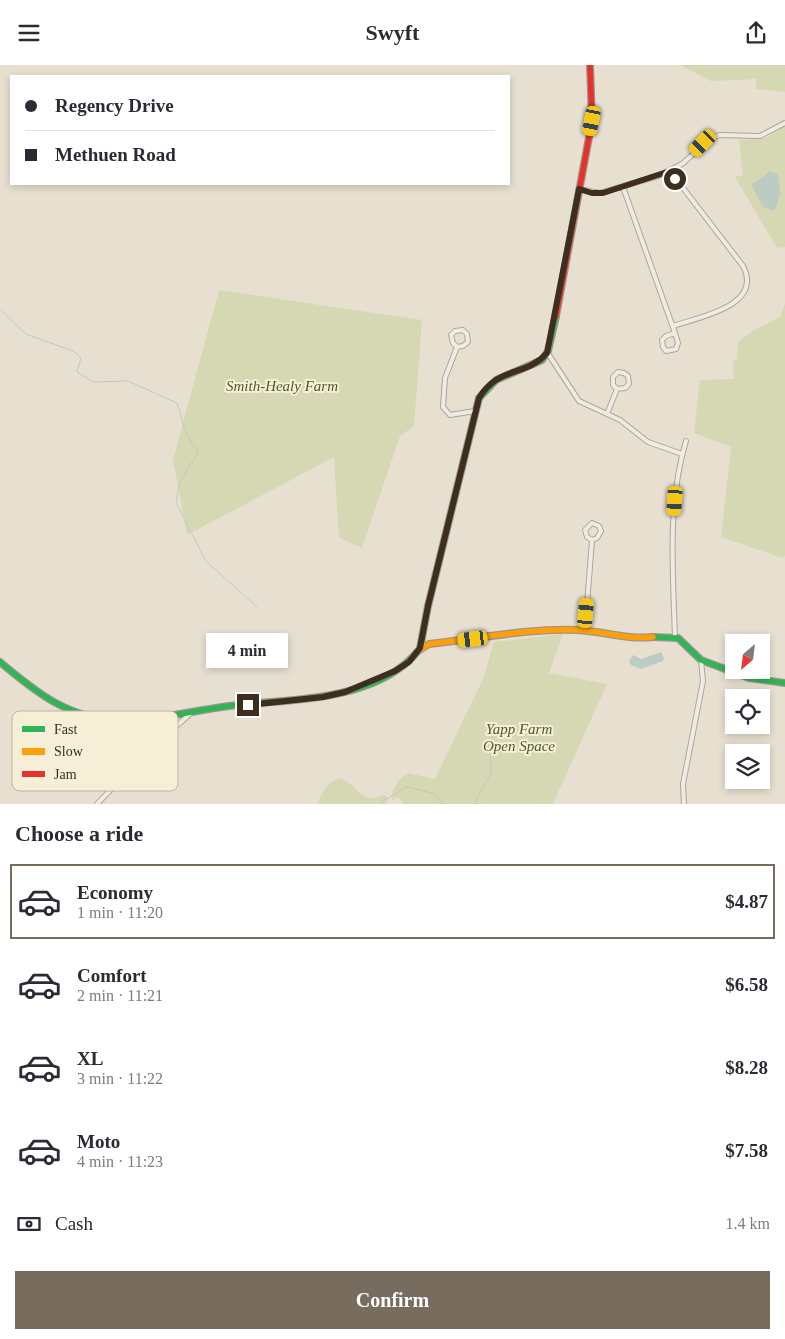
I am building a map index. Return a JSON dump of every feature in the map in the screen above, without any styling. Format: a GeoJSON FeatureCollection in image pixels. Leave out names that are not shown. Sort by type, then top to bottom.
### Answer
{"type":"FeatureCollection","features":[{"type":"Feature","properties":{"kind":"street"},"geometry":{"type":"LineString","coordinates":[[178,713],[314,698],[345,692],[395,671],[409,662],[420,648],[428,606],[479,398],[486,387],[495,379],[539,362],[547,352],[592,116],[590,65]]}},
{"type":"Feature","properties":{"kind":"street"},"geometry":{"type":"LineString","coordinates":[[579,189],[596,193],[623,187],[670,171],[711,138],[720,135],[760,136],[785,123]]}},
{"type":"Feature","properties":{"kind":"street"},"geometry":{"type":"LineString","coordinates":[[670,171],[743,266],[747,280],[745,291],[736,303],[673,326]]}},
{"type":"Feature","properties":{"kind":"street"},"geometry":{"type":"LineString","coordinates":[[623,187],[673,326],[678,343],[677,348],[666,351],[662,347],[662,340],[666,336],[675,333]]}},
{"type":"Feature","properties":{"kind":"street"},"geometry":{"type":"LineString","coordinates":[[457,330],[463,330],[468,337],[468,342],[463,346],[457,347],[453,343],[451,335],[457,330]]}},
{"type":"Feature","properties":{"kind":"street"},"geometry":{"type":"LineString","coordinates":[[457,347],[445,378],[443,407],[450,415],[475,411]]}},
{"type":"Feature","properties":{"kind":"street"},"geometry":{"type":"LineString","coordinates":[[547,352],[576,398],[626,424],[648,442],[682,454]]}},
{"type":"Feature","properties":{"kind":"street"},"geometry":{"type":"LineString","coordinates":[[618,372],[624,373],[628,376],[629,384],[625,388],[617,389],[613,385],[612,379],[618,372]]}},
{"type":"Feature","properties":{"kind":"street"},"geometry":{"type":"LineString","coordinates":[[607,414],[617,389]]}},
{"type":"Feature","properties":{"kind":"street"},"geometry":{"type":"LineString","coordinates":[[675,638],[672,542],[676,483],[686,441]]}},
{"type":"Feature","properties":{"kind":"street"},"geometry":{"type":"LineString","coordinates":[[592,523],[600,526],[601,531],[599,537],[592,540],[584,533],[586,527],[592,523]]}},
{"type":"Feature","properties":{"kind":"street"},"geometry":{"type":"LineString","coordinates":[[584,631],[592,540]]}},
{"type":"Feature","properties":{"kind":"street"},"geometry":{"type":"LineString","coordinates":[[420,648],[429,644],[511,634],[584,631],[625,638],[668,635],[690,648],[701,660],[749,678],[785,683]]}},
{"type":"Feature","properties":{"kind":"street"},"geometry":{"type":"LineString","coordinates":[[684,804],[684,779],[703,681],[701,660]]}},
{"type":"Feature","properties":{"kind":"street"},"geometry":{"type":"LineString","coordinates":[[0,662],[49,700],[67,711]]}},
{"type":"Feature","properties":{"kind":"street"},"geometry":{"type":"LineString","coordinates":[[178,725],[194,711]]}},
{"type":"Feature","properties":{"kind":"street"},"geometry":{"type":"LineString","coordinates":[[97,804],[109,791]]}},
{"type":"Feature","properties":{"kind":"green space"},"geometry":{"type":"Polygon","coordinates":[[[680,65],[785,65],[785,92],[756,89],[756,79],[711,81],[680,65]]]}},
{"type":"Feature","properties":{"kind":"green space"},"geometry":{"type":"Polygon","coordinates":[[[785,126],[785,247],[777,248],[735,177],[743,175],[739,140],[765,138],[785,126]]]}},
{"type":"Feature","properties":{"kind":"green space","name":"Smith-Healy Farm"},"geometry":{"type":"Polygon","coordinates":[[[219,290],[422,320],[414,426],[400,436],[362,548],[339,538],[334,457],[187,535],[173,460],[219,290]]]}},
{"type":"Feature","properties":{"kind":"green space"},"geometry":{"type":"Polygon","coordinates":[[[785,303],[785,556],[782,558],[721,537],[731,447],[694,433],[700,380],[734,379],[733,361],[737,360],[738,342],[754,330],[780,317],[785,303]]]}},
{"type":"Feature","properties":{"kind":"green space","name":"Yapp Farm Open Space"},"geometry":{"type":"Polygon","coordinates":[[[563,634],[549,673],[607,684],[553,804],[403,804],[399,797],[392,800],[396,785],[408,773],[435,779],[483,679],[494,642],[563,634]]]}},
{"type":"Feature","properties":{"kind":"green space"},"geometry":{"type":"Polygon","coordinates":[[[340,778],[369,798],[385,795],[388,800],[387,804],[317,804],[329,785],[340,778]]]}},
{"type":"Feature","properties":{"kind":"shaded area"},"geometry":{"type":"Polygon","coordinates":[[[769,171],[778,174],[780,193],[776,208],[772,211],[763,207],[752,186],[753,183],[769,171]]]}},
{"type":"Feature","properties":{"kind":"shaded area"},"geometry":{"type":"Polygon","coordinates":[[[661,652],[664,658],[663,661],[641,669],[631,665],[629,661],[633,655],[641,659],[661,652]]]}},
{"type":"Feature","properties":{"kind":"waterway"},"geometry":{"type":"LineString","coordinates":[[0,309],[26,334],[73,351],[81,358],[77,372],[94,382],[128,381],[177,403],[187,436],[198,452],[179,484],[176,503],[206,561],[257,607]]}},
{"type":"Feature","properties":{"kind":"waterway"},"geometry":{"type":"LineString","coordinates":[[474,804],[491,773],[490,752],[493,732]]}},
{"type":"Feature","properties":{"kind":"waterway"},"geometry":{"type":"LineString","coordinates":[[381,802],[407,787],[435,794],[443,804]]}},
{"type":"Feature","properties":{"kind":"traffic: fast"},"geometry":{"type":"LineString","coordinates":[[420,648],[428,606],[479,398],[496,380],[542,360],[548,351],[556,316]]}},
{"type":"Feature","properties":{"kind":"traffic: fast"},"geometry":{"type":"LineString","coordinates":[[653,637],[678,638],[701,660],[749,678],[785,683]]}},
{"type":"Feature","properties":{"kind":"traffic: fast"},"geometry":{"type":"LineString","coordinates":[[178,714],[229,706],[304,699],[355,689],[379,680],[400,668],[418,651]]}},
{"type":"Feature","properties":{"kind":"traffic: fast"},"geometry":{"type":"LineString","coordinates":[[0,662],[41,694],[74,711]]}},
{"type":"Feature","properties":{"kind":"traffic: slow"},"geometry":{"type":"LineString","coordinates":[[418,651],[429,644],[541,631],[577,630],[643,638],[653,637]]}},
{"type":"Feature","properties":{"kind":"traffic: jam"},"geometry":{"type":"LineString","coordinates":[[556,316],[592,121],[590,65]]}},
{"type":"Feature","properties":{"kind":"route"},"geometry":{"type":"LineString","coordinates":[[248,705],[323,697],[345,692],[371,683],[409,662],[420,648],[428,606],[479,398],[486,387],[495,379],[539,362],[547,353],[552,337],[560,281],[579,189],[592,193],[603,193],[670,171],[675,179]]}}]}
